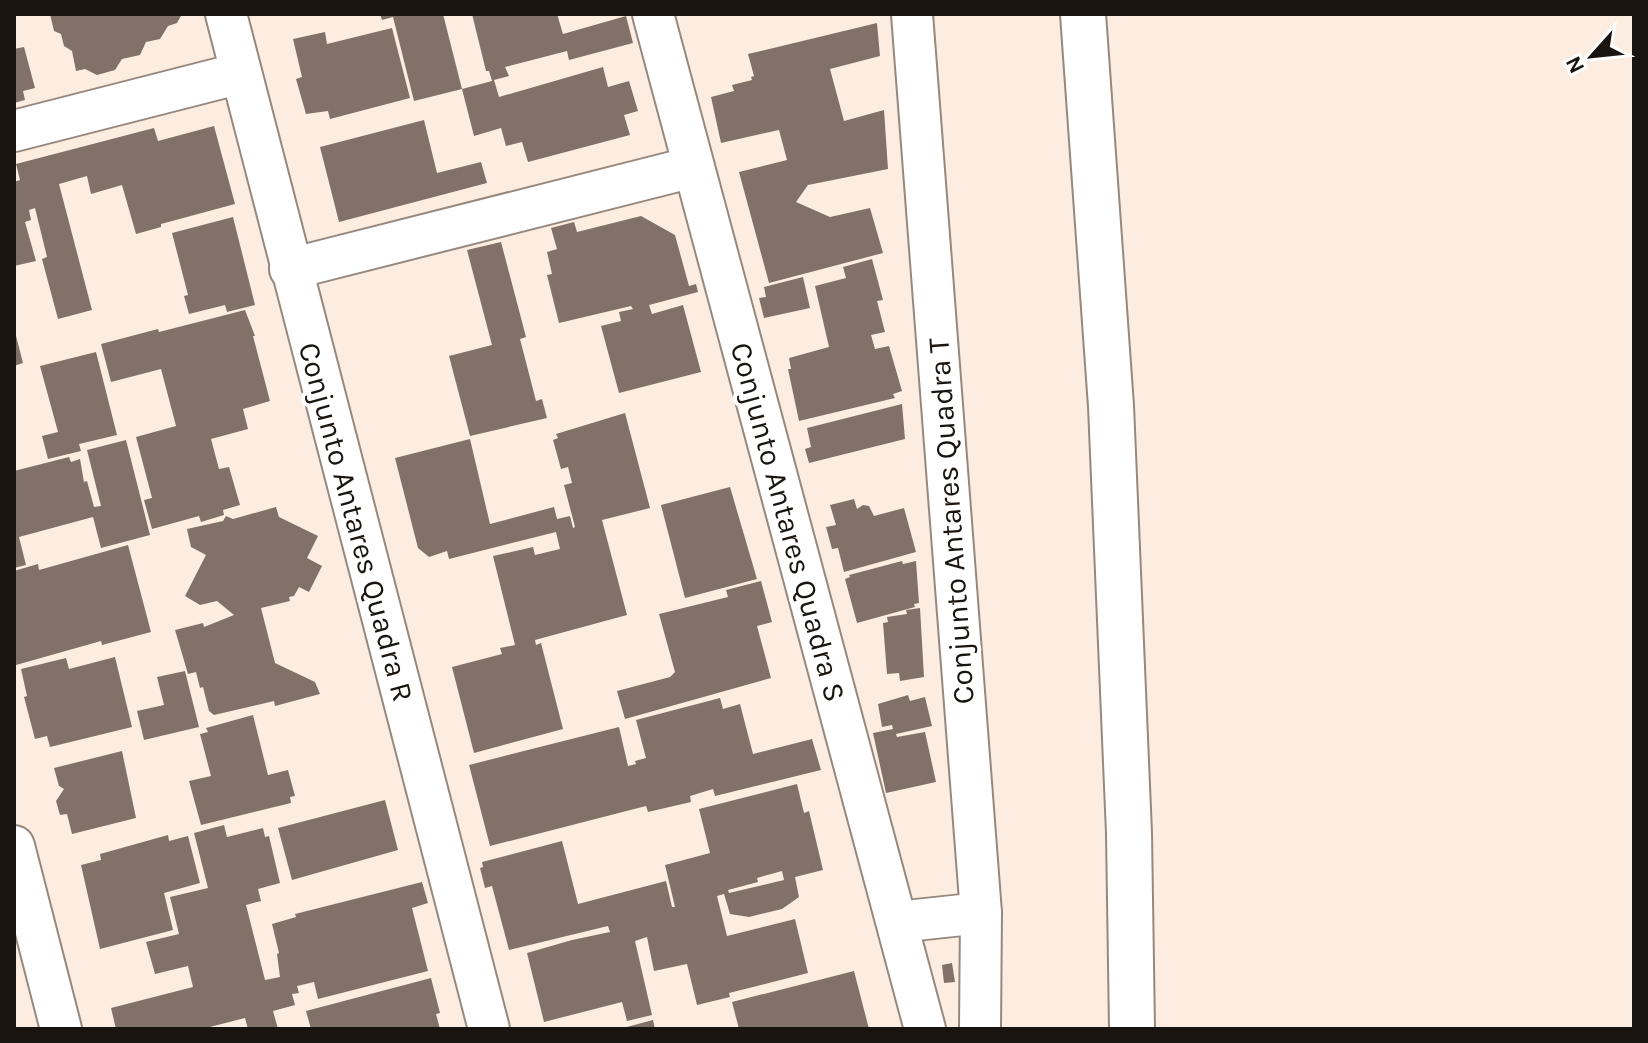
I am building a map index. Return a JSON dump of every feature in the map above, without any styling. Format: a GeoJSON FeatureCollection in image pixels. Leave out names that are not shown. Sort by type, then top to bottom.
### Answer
{"type":"FeatureCollection","features":[{"type":"Feature","properties":{"kind":"main road"},"geometry":{"type":"LineString","coordinates":[[1083,14],[1112,422],[1129,833],[1132,1029]]}},
{"type":"Feature","properties":{"kind":"street","name":"Conjunto Antares Quadra R"},"geometry":{"type":"LineString","coordinates":[[226,14],[489,1029]]}},
{"type":"Feature","properties":{"kind":"street","name":"Conjunto Antares Quadra S"},"geometry":{"type":"LineString","coordinates":[[653,14],[925,1029]]}},
{"type":"Feature","properties":{"kind":"street","name":"Conjunto Antares Quadra T"},"geometry":{"type":"LineString","coordinates":[[912,14],[981,913],[980,1029]]}},
{"type":"Feature","properties":{"kind":"street"},"geometry":{"type":"LineString","coordinates":[[14,131],[241,73]]}},
{"type":"Feature","properties":{"kind":"street"},"geometry":{"type":"LineString","coordinates":[[290,269],[693,167]]}},
{"type":"Feature","properties":{"kind":"street"},"geometry":{"type":"LineString","coordinates":[[14,846],[61,1029]]}},
{"type":"Feature","properties":{"kind":"street"},"geometry":{"type":"LineString","coordinates":[[897,922],[981,913]]}},
{"type":"Feature","properties":{"kind":"building"},"geometry":{"type":"Polygon","coordinates":[[[50,14],[182,14],[177,23],[168,26],[160,39],[146,42],[140,55],[122,59],[115,70],[97,75],[85,69],[76,71],[72,51],[64,46],[61,34],[54,31],[50,14]]]}},
{"type":"Feature","properties":{"kind":"building"},"geometry":{"type":"Polygon","coordinates":[[[380,14],[443,14],[462,89],[414,101],[393,17],[382,20],[380,14]]]}},
{"type":"Feature","properties":{"kind":"building"},"geometry":{"type":"Polygon","coordinates":[[[472,14],[557,14],[563,34],[626,16],[633,43],[569,60],[567,51],[505,67],[509,76],[494,80],[499,97],[603,67],[608,87],[629,81],[638,111],[624,115],[630,135],[528,162],[522,142],[506,146],[501,128],[474,136],[462,89],[492,81],[489,71],[486,71],[472,14]]]}},
{"type":"Feature","properties":{"kind":"building"},"geometry":{"type":"Polygon","coordinates":[[[877,23],[880,56],[830,69],[844,121],[884,110],[888,169],[808,185],[796,202],[830,217],[870,208],[883,253],[769,283],[739,172],[787,160],[779,130],[721,143],[711,97],[734,91],[732,85],[752,80],[754,76],[748,54],[877,23]]]}},
{"type":"Feature","properties":{"kind":"building"},"geometry":{"type":"Polygon","coordinates":[[[392,28],[410,98],[330,119],[328,111],[306,114],[296,79],[302,77],[293,39],[325,32],[327,44],[392,28]]]}},
{"type":"Feature","properties":{"kind":"building"},"geometry":{"type":"Polygon","coordinates":[[[24,47],[35,88],[23,91],[25,100],[14,103],[14,49],[24,47]]]}},
{"type":"Feature","properties":{"kind":"building"},"geometry":{"type":"Polygon","coordinates":[[[424,120],[437,173],[481,162],[487,183],[339,222],[320,147],[424,120]]]}},
{"type":"Feature","properties":{"kind":"building"},"geometry":{"type":"Polygon","coordinates":[[[214,126],[235,204],[136,234],[122,185],[91,194],[87,176],[59,184],[92,310],[58,319],[42,259],[47,257],[35,208],[29,210],[31,220],[25,222],[36,261],[14,266],[14,182],[20,180],[16,164],[154,128],[158,141],[214,126]]]}},
{"type":"Feature","properties":{"kind":"building"},"geometry":{"type":"Polygon","coordinates":[[[641,216],[675,235],[689,286],[696,284],[698,292],[649,305],[652,314],[683,305],[701,372],[619,393],[601,326],[621,321],[619,312],[633,309],[631,306],[559,323],[547,275],[552,274],[547,252],[557,249],[551,228],[574,222],[577,232],[641,216]]]}},
{"type":"Feature","properties":{"kind":"building"},"geometry":{"type":"Polygon","coordinates":[[[233,217],[255,305],[227,312],[225,305],[189,314],[184,296],[188,295],[172,233],[233,217]]]}},
{"type":"Feature","properties":{"kind":"building"},"geometry":{"type":"Polygon","coordinates":[[[501,242],[526,337],[520,339],[536,401],[542,399],[547,418],[470,436],[449,356],[492,345],[467,250],[501,242]]]}},
{"type":"Feature","properties":{"kind":"building"},"geometry":{"type":"Polygon","coordinates":[[[872,259],[883,300],[877,301],[885,332],[871,335],[875,349],[889,346],[902,391],[893,394],[895,398],[799,421],[788,369],[791,369],[789,358],[829,347],[815,286],[846,278],[843,267],[872,259]]]}},
{"type":"Feature","properties":{"kind":"building"},"geometry":{"type":"Polygon","coordinates":[[[803,277],[810,308],[764,318],[759,298],[766,297],[764,287],[803,277]]]}},
{"type":"Feature","properties":{"kind":"building"},"geometry":{"type":"Polygon","coordinates":[[[245,310],[255,336],[270,401],[243,409],[248,429],[211,439],[219,469],[229,467],[240,505],[223,510],[224,515],[201,522],[199,516],[152,529],[144,500],[152,498],[136,437],[176,426],[161,369],[111,382],[101,344],[245,310]]]}},
{"type":"Feature","properties":{"kind":"building"},"geometry":{"type":"Polygon","coordinates":[[[14,328],[23,363],[14,366],[14,328]]]}},
{"type":"Feature","properties":{"kind":"building"},"geometry":{"type":"Polygon","coordinates":[[[96,352],[117,435],[79,444],[81,451],[48,459],[42,436],[58,432],[40,366],[96,352]]]}},
{"type":"Feature","properties":{"kind":"building"},"geometry":{"type":"Polygon","coordinates":[[[902,404],[905,439],[809,463],[805,449],[811,447],[807,428],[902,404]]]}},
{"type":"Feature","properties":{"kind":"building"},"geometry":{"type":"Polygon","coordinates":[[[625,413],[650,508],[602,520],[627,615],[535,640],[536,645],[541,643],[563,729],[474,753],[452,667],[502,654],[500,648],[515,645],[493,556],[533,547],[535,555],[560,549],[556,532],[449,559],[447,551],[429,557],[418,548],[395,458],[470,439],[490,524],[554,507],[557,519],[570,516],[573,528],[564,485],[572,483],[568,467],[561,469],[553,440],[558,438],[556,434],[625,413]]]}},
{"type":"Feature","properties":{"kind":"building"},"geometry":{"type":"Polygon","coordinates":[[[126,440],[150,535],[101,548],[93,517],[19,537],[26,565],[14,568],[14,471],[69,457],[71,462],[80,459],[84,482],[87,481],[94,507],[101,506],[87,450],[126,440]]]}},
{"type":"Feature","properties":{"kind":"building"},"geometry":{"type":"Polygon","coordinates":[[[730,487],[757,579],[685,598],[661,505],[730,487]]]}},
{"type":"Feature","properties":{"kind":"building"},"geometry":{"type":"Polygon","coordinates":[[[854,499],[857,509],[863,505],[869,506],[874,516],[904,508],[916,552],[844,572],[838,548],[832,549],[826,527],[836,525],[830,505],[854,499]]]}},
{"type":"Feature","properties":{"kind":"building"},"geometry":{"type":"Polygon","coordinates":[[[276,507],[279,517],[318,536],[307,558],[322,566],[309,592],[299,587],[294,596],[289,597],[290,601],[261,608],[275,663],[315,682],[320,694],[275,706],[274,701],[214,715],[209,711],[196,672],[188,674],[175,630],[203,623],[204,627],[234,615],[217,601],[200,605],[185,596],[206,555],[191,547],[187,529],[223,521],[226,516],[233,519],[276,507]]]}},
{"type":"Feature","properties":{"kind":"building"},"geometry":{"type":"Polygon","coordinates":[[[128,545],[151,632],[102,645],[101,641],[16,665],[14,571],[38,564],[39,570],[128,545]]]}},
{"type":"Feature","properties":{"kind":"building"},"geometry":{"type":"Polygon","coordinates":[[[902,561],[903,564],[916,561],[919,603],[914,604],[915,607],[857,623],[845,579],[849,575],[902,561]]]}},
{"type":"Feature","properties":{"kind":"building"},"geometry":{"type":"Polygon","coordinates":[[[761,581],[772,622],[757,626],[771,678],[625,719],[617,691],[670,677],[675,672],[659,614],[728,597],[726,590],[761,581]]]}},
{"type":"Feature","properties":{"kind":"building"},"geometry":{"type":"Polygon","coordinates":[[[920,608],[924,677],[900,681],[899,673],[887,674],[883,623],[888,622],[887,617],[920,608]]]}},
{"type":"Feature","properties":{"kind":"building"},"geometry":{"type":"Polygon","coordinates":[[[115,657],[132,727],[50,747],[47,736],[35,739],[24,697],[27,696],[21,669],[66,658],[69,669],[115,657]]]}},
{"type":"Feature","properties":{"kind":"building"},"geometry":{"type":"Polygon","coordinates":[[[185,671],[199,727],[144,740],[137,711],[164,705],[157,677],[185,671]]]}},
{"type":"Feature","properties":{"kind":"building"},"geometry":{"type":"Polygon","coordinates":[[[908,695],[910,701],[925,697],[932,726],[896,734],[897,737],[925,732],[936,782],[886,793],[873,733],[893,729],[892,725],[882,727],[878,704],[908,695]]]}},
{"type":"Feature","properties":{"kind":"building"},"geometry":{"type":"Polygon","coordinates":[[[720,698],[723,709],[740,704],[753,754],[812,739],[821,770],[715,796],[713,789],[690,796],[691,802],[648,812],[646,806],[490,846],[469,765],[619,727],[628,766],[636,764],[635,761],[646,758],[636,720],[720,698]]]}},
{"type":"Feature","properties":{"kind":"building"},"geometry":{"type":"Polygon","coordinates":[[[253,715],[268,775],[288,770],[295,796],[290,797],[291,803],[201,825],[189,781],[211,776],[200,734],[208,732],[206,728],[253,715]]]}},
{"type":"Feature","properties":{"kind":"building"},"geometry":{"type":"Polygon","coordinates":[[[122,751],[136,818],[72,834],[67,814],[60,815],[56,801],[64,789],[59,786],[54,768],[122,751]]]}},
{"type":"Feature","properties":{"kind":"building"},"geometry":{"type":"Polygon","coordinates":[[[797,784],[804,813],[809,811],[823,870],[795,877],[799,897],[782,909],[749,917],[730,914],[724,894],[717,896],[727,936],[795,919],[808,973],[729,993],[730,997],[697,1005],[687,964],[654,971],[647,937],[635,941],[652,1015],[627,1021],[622,1002],[544,1022],[527,953],[610,932],[608,926],[509,950],[492,886],[485,888],[480,868],[483,867],[482,862],[562,841],[578,904],[666,881],[672,907],[675,907],[665,865],[710,853],[699,809],[797,784]],[[782,871],[757,878],[758,882],[728,890],[729,893],[784,880],[782,871]]]}},
{"type":"Feature","properties":{"kind":"building"},"geometry":{"type":"Polygon","coordinates":[[[385,800],[398,850],[292,880],[278,828],[385,800]]]}},
{"type":"Feature","properties":{"kind":"building"},"geometry":{"type":"Polygon","coordinates":[[[224,825],[227,837],[263,828],[265,837],[269,836],[280,883],[258,889],[261,901],[246,905],[265,980],[280,977],[279,953],[272,924],[296,917],[295,914],[422,882],[428,903],[412,908],[428,971],[318,999],[314,982],[297,986],[299,993],[292,994],[295,1005],[273,1011],[278,1029],[248,1029],[245,1018],[202,1029],[116,1029],[111,1008],[193,987],[188,966],[155,974],[146,942],[179,934],[170,897],[208,888],[194,833],[224,825]]]}},
{"type":"Feature","properties":{"kind":"building"},"geometry":{"type":"Polygon","coordinates":[[[168,835],[169,841],[188,836],[200,883],[164,893],[173,930],[100,949],[81,865],[101,860],[100,854],[168,835]]]}},
{"type":"Feature","properties":{"kind":"building"},"geometry":{"type":"Polygon","coordinates":[[[952,963],[955,982],[944,983],[942,965],[952,963]]]}},
{"type":"Feature","properties":{"kind":"building"},"geometry":{"type":"Polygon","coordinates":[[[854,971],[869,1029],[739,1029],[732,1002],[854,971]]]}},
{"type":"Feature","properties":{"kind":"building"},"geometry":{"type":"Polygon","coordinates":[[[431,978],[440,1013],[436,1014],[440,1029],[311,1029],[306,1011],[431,978]]]}},
{"type":"Feature","properties":{"kind":"building"},"geometry":{"type":"Polygon","coordinates":[[[653,1020],[655,1029],[623,1029],[623,1028],[653,1020]]]}}]}
